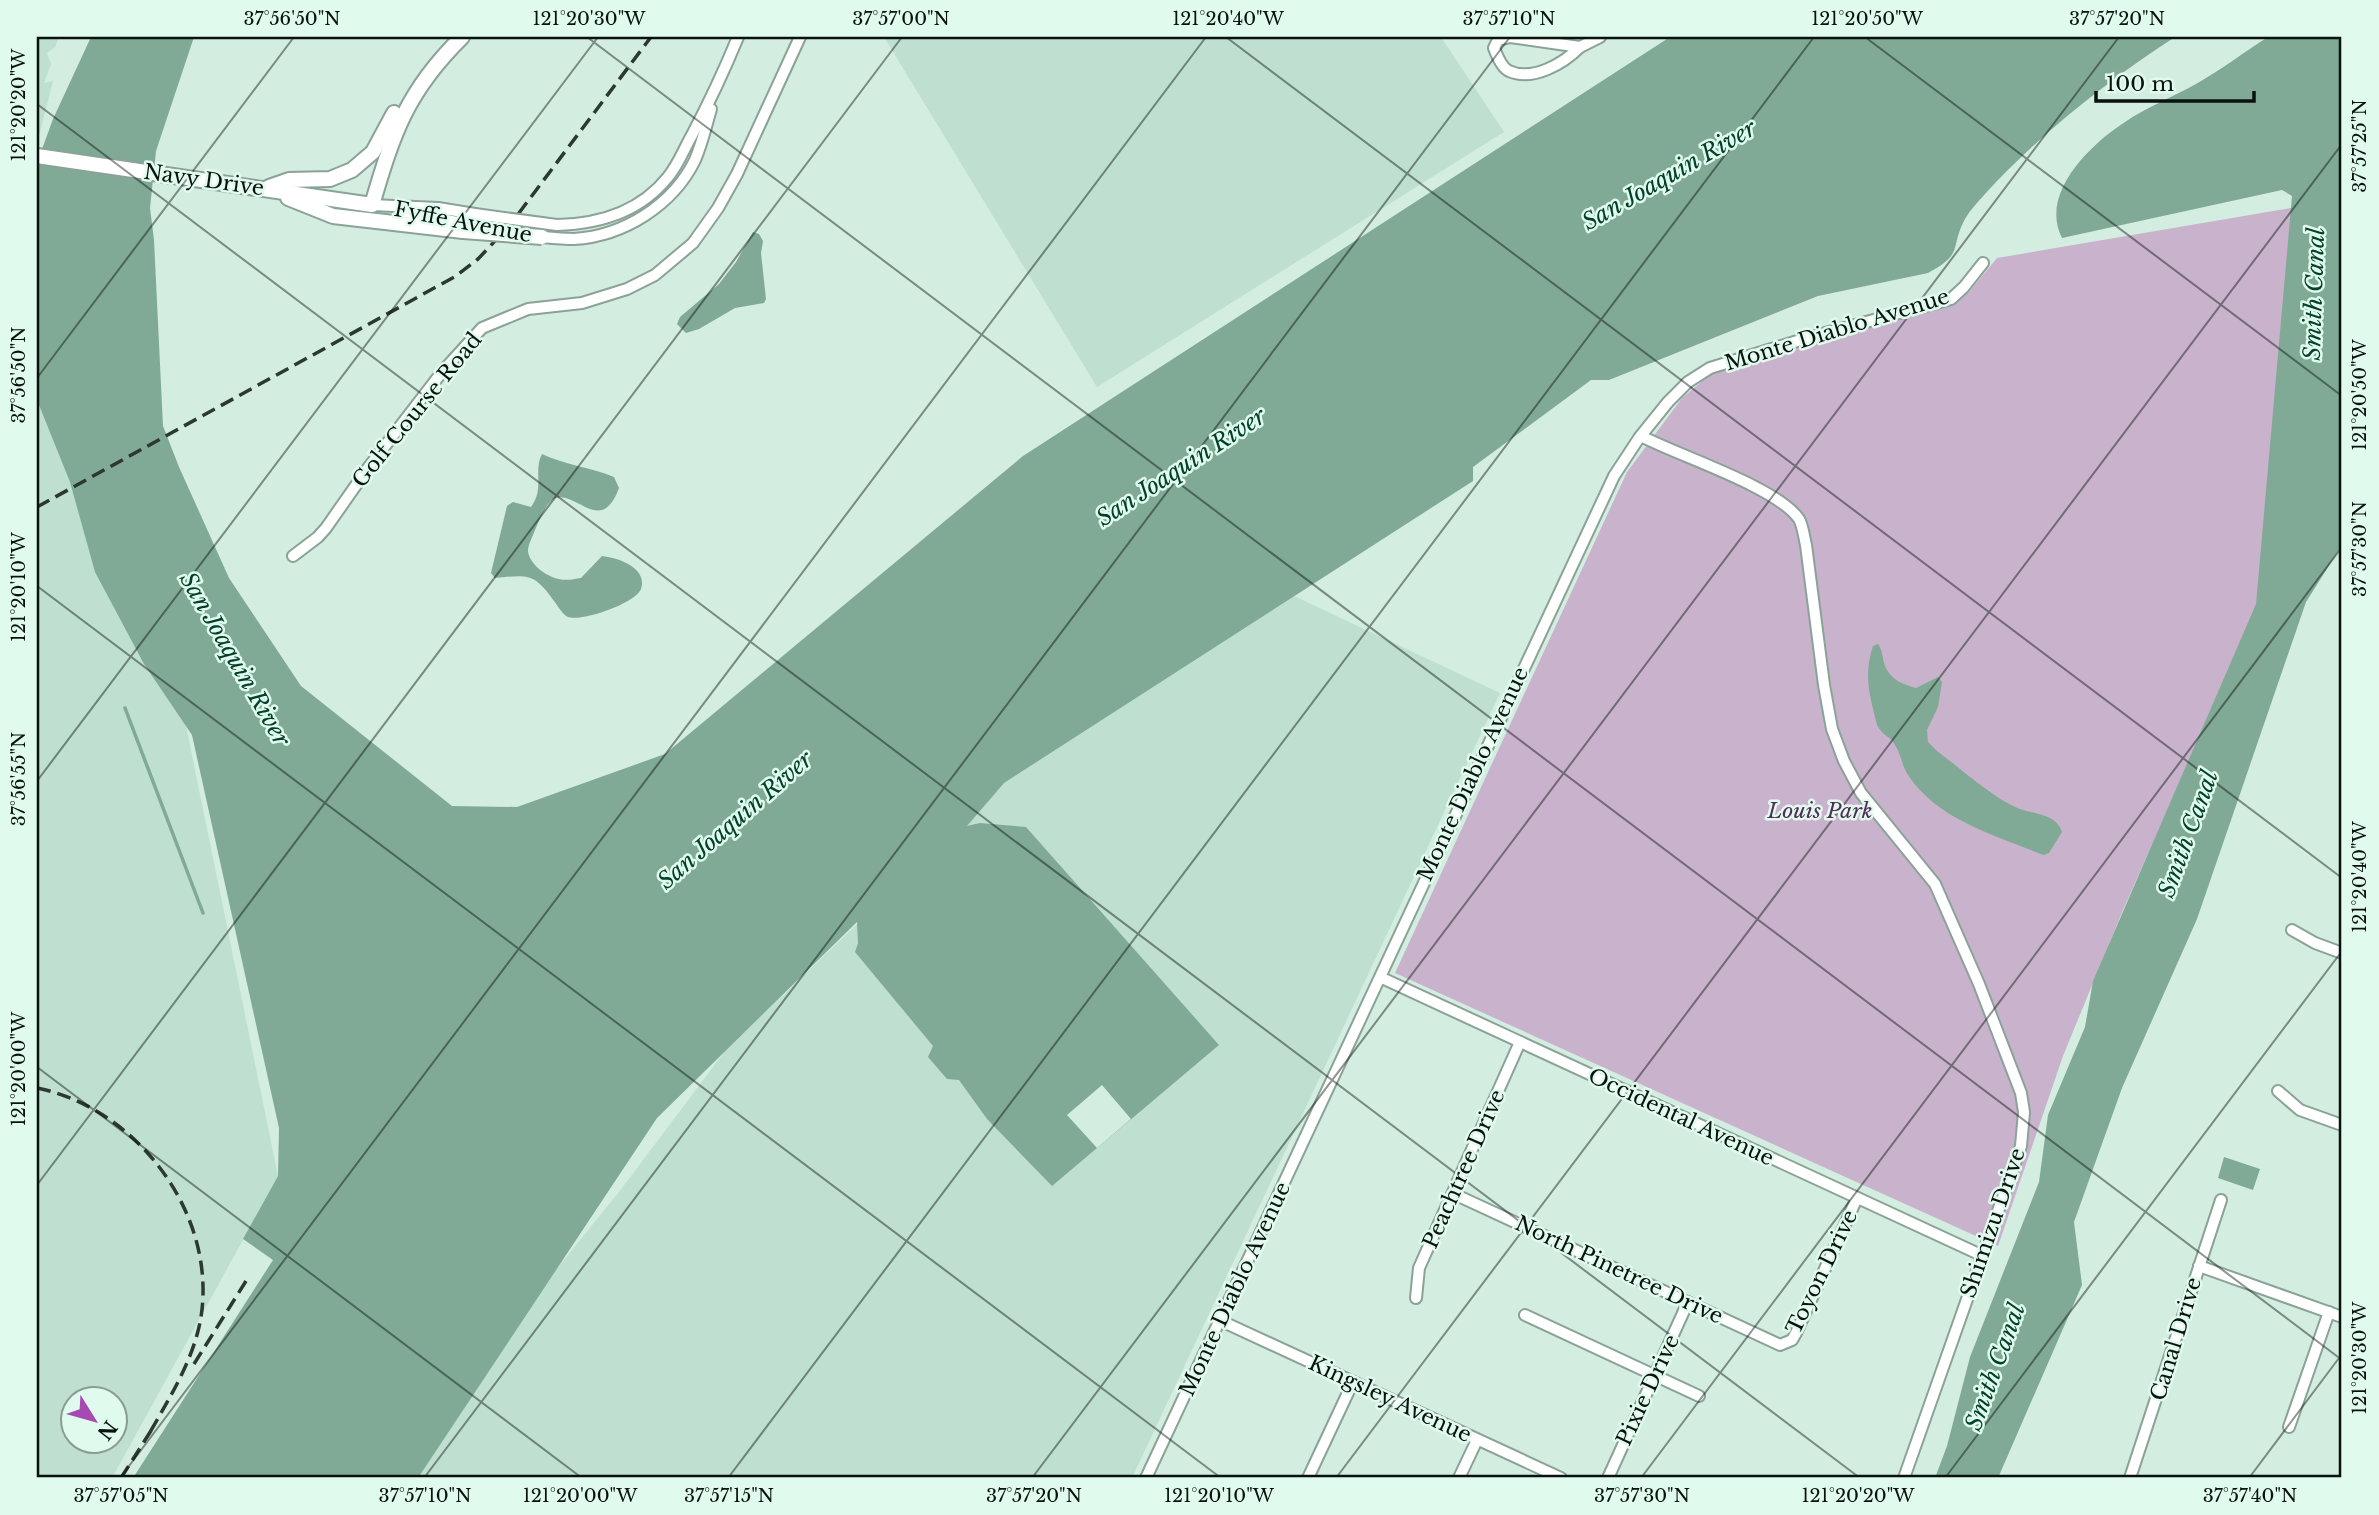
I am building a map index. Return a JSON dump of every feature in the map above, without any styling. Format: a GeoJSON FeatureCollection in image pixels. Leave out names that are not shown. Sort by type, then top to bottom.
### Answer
{"type":"FeatureCollection","features":[{"type":"Feature","properties":{"kind":"street"},"geometry":{"type":"LineString","coordinates":[[264,188],[289,180],[330,178],[352,170],[373,152],[420,69],[456,37]]}},
{"type":"Feature","properties":{"kind":"street"},"geometry":{"type":"LineString","coordinates":[[372,205],[390,143],[405,108],[431,71],[462,37]]}},
{"type":"Feature","properties":{"kind":"street","name":"Fyffe Avenue"},"geometry":{"type":"LineString","coordinates":[[372,205],[438,208],[557,225],[595,222],[638,205],[667,178],[678,163],[716,89],[738,37]]}},
{"type":"Feature","properties":{"kind":"street","name":"Golf Course Road"},"geometry":{"type":"LineString","coordinates":[[293,556],[318,537],[442,372],[482,328],[528,309],[582,303],[627,289],[655,275],[693,243],[718,208],[737,174],[800,37]]}},
{"type":"Feature","properties":{"kind":"street"},"geometry":{"type":"LineString","coordinates":[[1580,47],[1510,37],[1498,40],[1494,48],[1507,71],[1536,73],[1549,70],[1580,47],[1600,37]]}},
{"type":"Feature","properties":{"kind":"street","name":"Fyffe Avenue"},"geometry":{"type":"LineString","coordinates":[[545,237],[573,239],[593,236],[616,230],[655,209],[678,186],[694,162],[716,89]]}},
{"type":"Feature","properties":{"kind":"street","name":"Navy Drive"},"geometry":{"type":"LineString","coordinates":[[37,156],[372,205]]}},
{"type":"Feature","properties":{"kind":"street"},"geometry":{"type":"LineString","coordinates":[[264,188],[333,215],[545,237]]}},
{"type":"Feature","properties":{"kind":"street","name":"Fyffe Avenue"},"geometry":{"type":"LineString","coordinates":[[372,205],[465,227]]}},
{"type":"Feature","properties":{"kind":"street","name":"Monte Diablo Avenue"},"geometry":{"type":"LineString","coordinates":[[1146,1478],[1382,978],[1421,886],[1592,519],[1614,476],[1641,436],[1688,382],[1710,368],[1807,338],[1951,299],[1983,263]]}},
{"type":"Feature","properties":{"kind":"street","name":"Shimizu Drive"},"geometry":{"type":"LineString","coordinates":[[1641,436],[1765,492],[1788,507],[1800,520],[1807,545],[1832,729],[1844,761],[1861,793],[1935,884],[1956,928],[2016,1076],[2024,1112],[2021,1146],[1903,1478]]}},
{"type":"Feature","properties":{"kind":"street"},"geometry":{"type":"LineString","coordinates":[[2292,930],[2315,943],[2342,953]]}},
{"type":"Feature","properties":{"kind":"street","name":"Occidental Avenue"},"geometry":{"type":"LineString","coordinates":[[1382,978],[1982,1255]]}},
{"type":"Feature","properties":{"kind":"street","name":"Peachtree Drive"},"geometry":{"type":"LineString","coordinates":[[1416,1298],[1419,1268],[1520,1042]]}},
{"type":"Feature","properties":{"kind":"street"},"geometry":{"type":"LineString","coordinates":[[2278,1091],[2300,1110],[2342,1125]]}},
{"type":"Feature","properties":{"kind":"street","name":"North Pinetree Drive"},"geometry":{"type":"LineString","coordinates":[[1454,1194],[1773,1343],[1784,1343]]}},
{"type":"Feature","properties":{"kind":"street","name":"Toyon Drive"},"geometry":{"type":"LineString","coordinates":[[1784,1343],[1792,1340],[1803,1320],[1857,1198]]}},
{"type":"Feature","properties":{"kind":"street","name":"Canal Drive"},"geometry":{"type":"LineString","coordinates":[[2130,1478],[2221,1200]]}},
{"type":"Feature","properties":{"kind":"street"},"geometry":{"type":"LineString","coordinates":[[2199,1266],[2342,1317]]}},
{"type":"Feature","properties":{"kind":"street","name":"Pixie Drive"},"geometry":{"type":"LineString","coordinates":[[1608,1478],[1688,1302]]}},
{"type":"Feature","properties":{"kind":"street"},"geometry":{"type":"LineString","coordinates":[[2289,1427],[2329,1312]]}},
{"type":"Feature","properties":{"kind":"street"},"geometry":{"type":"LineString","coordinates":[[1525,1315],[1699,1396]]}},
{"type":"Feature","properties":{"kind":"street","name":"Kingsley Avenue"},"geometry":{"type":"LineString","coordinates":[[1219,1320],[1560,1478]]}},
{"type":"Feature","properties":{"kind":"street"},"geometry":{"type":"LineString","coordinates":[[1308,1478],[1353,1382]]}},
{"type":"Feature","properties":{"kind":"street"},"geometry":{"type":"LineString","coordinates":[[1459,1478],[1477,1440]]}},
{"type":"Feature","properties":{"kind":"shaded area"},"geometry":{"type":"Polygon","coordinates":[[[37,37],[59,37],[55,47],[47,53],[51,64],[44,83],[53,81],[37,144],[37,37]]]}},
{"type":"Feature","properties":{"kind":"shaded area"},"geometry":{"type":"Polygon","coordinates":[[[884,37],[1441,37],[1504,132],[1097,387],[884,37]]]}},
{"type":"Feature","properties":{"kind":"shaded area"},"geometry":{"type":"Polygon","coordinates":[[[37,340],[120,546],[186,726],[278,1176],[130,1445],[130,1386],[60,1386],[60,1456],[124,1456],[112,1478],[37,1478],[37,340]]]}},
{"type":"Feature","properties":{"kind":"shaded area"},"geometry":{"type":"Polygon","coordinates":[[[1294,596],[1500,693],[1132,1478],[395,1478],[440,1413],[619,1192],[725,1051],[1004,783],[1294,596]]]}},
{"type":"Feature","properties":{"kind":"green space","name":"Louis Park"},"geometry":{"type":"Polygon","coordinates":[[[2302,206],[2262,597],[2123,910],[2063,1056],[1998,1246],[1395,973],[1627,472],[1682,398],[1723,364],[1969,292],[1997,258],[2302,206]]]}},
{"type":"Feature","properties":{"kind":"water","name":"San Joaquin River"},"geometry":{"type":"Polygon","coordinates":[[[91,37],[194,37],[156,151],[150,208],[163,426],[229,578],[301,686],[452,806],[517,807],[665,754],[1023,456],[1670,37],[2175,37],[2124,72],[2028,150],[1969,212],[1960,229],[1952,255],[1940,266],[1928,273],[1818,296],[1609,380],[1591,380],[1473,467],[1473,481],[1004,783],[967,826],[980,823],[1026,827],[1219,1045],[1052,1186],[987,1119],[959,1080],[947,1079],[928,1057],[933,1046],[855,952],[858,943],[857,922],[657,1118],[418,1478],[133,1478],[273,1260],[243,1239],[278,1176],[279,1128],[192,735],[144,664],[95,572],[70,482],[37,400],[37,163],[53,119],[91,37]]]}},
{"type":"Feature","properties":{"kind":"water","name":"Smith Canal"},"geometry":{"type":"Polygon","coordinates":[[[2268,37],[2342,37],[2342,545],[2306,602],[2197,919],[2122,1088],[2074,1222],[2082,1285],[1998,1478],[1935,1478],[1947,1446],[1970,1357],[2039,1182],[2048,1115],[2085,1027],[2093,981],[2256,604],[2292,196],[2282,190],[2062,238],[2057,221],[2057,204],[2072,171],[2112,131],[2205,79],[2268,37]]]}},
{"type":"Feature","properties":{"kind":"water"},"geometry":{"type":"Polygon","coordinates":[[[753,232],[759,234],[763,241],[761,253],[766,299],[764,303],[735,308],[699,329],[686,333],[677,324],[680,317],[719,284],[736,262],[753,232]]]}},
{"type":"Feature","properties":{"kind":"water"},"geometry":{"type":"Polygon","coordinates":[[[542,454],[614,477],[619,488],[611,503],[603,509],[595,510],[559,497],[551,501],[530,543],[529,556],[544,573],[564,580],[581,578],[602,556],[624,562],[636,570],[642,582],[641,589],[629,600],[596,614],[568,617],[535,580],[522,576],[495,578],[491,573],[507,506],[513,502],[531,507],[535,500],[542,454]]]}},
{"type":"Feature","properties":{"kind":"water"},"geometry":{"type":"Polygon","coordinates":[[[1878,644],[1887,671],[1898,681],[1916,688],[1938,677],[1942,682],[1938,707],[1927,730],[1928,742],[1999,798],[2055,822],[2062,832],[2049,853],[2044,855],[1984,832],[1950,814],[1920,790],[1906,771],[1893,742],[1877,725],[1870,695],[1868,667],[1873,646],[1878,644]]]}},
{"type":"Feature","properties":{"kind":"water"},"geometry":{"type":"Polygon","coordinates":[[[2224,1157],[2260,1169],[2253,1190],[2218,1178],[2224,1157]]]}},
{"type":"Feature","properties":{"kind":"pier"},"geometry":{"type":"Polygon","coordinates":[[[1102,1085],[1131,1119],[1097,1148],[1067,1115],[1102,1085]]]}},
{"type":"Feature","properties":{"kind":"waterway"},"geometry":{"type":"LineString","coordinates":[[125,708],[203,913]]}},
{"type":"Feature","properties":{"kind":"railway"},"geometry":{"type":"LineString","coordinates":[[37,507],[456,276],[478,259],[510,225],[651,37]]}},
{"type":"Feature","properties":{"kind":"railway"},"geometry":{"type":"LineString","coordinates":[[37,1088],[73,1099],[107,1118],[137,1142],[162,1171],[183,1205],[196,1241],[203,1278],[198,1333],[180,1377],[149,1434]]}},
{"type":"Feature","properties":{"kind":"railway"},"geometry":{"type":"LineString","coordinates":[[194,1364],[246,1281]]}},
{"type":"Feature","properties":{"kind":"railway"},"geometry":{"type":"LineString","coordinates":[[121,1478],[154,1426]]}}]}
